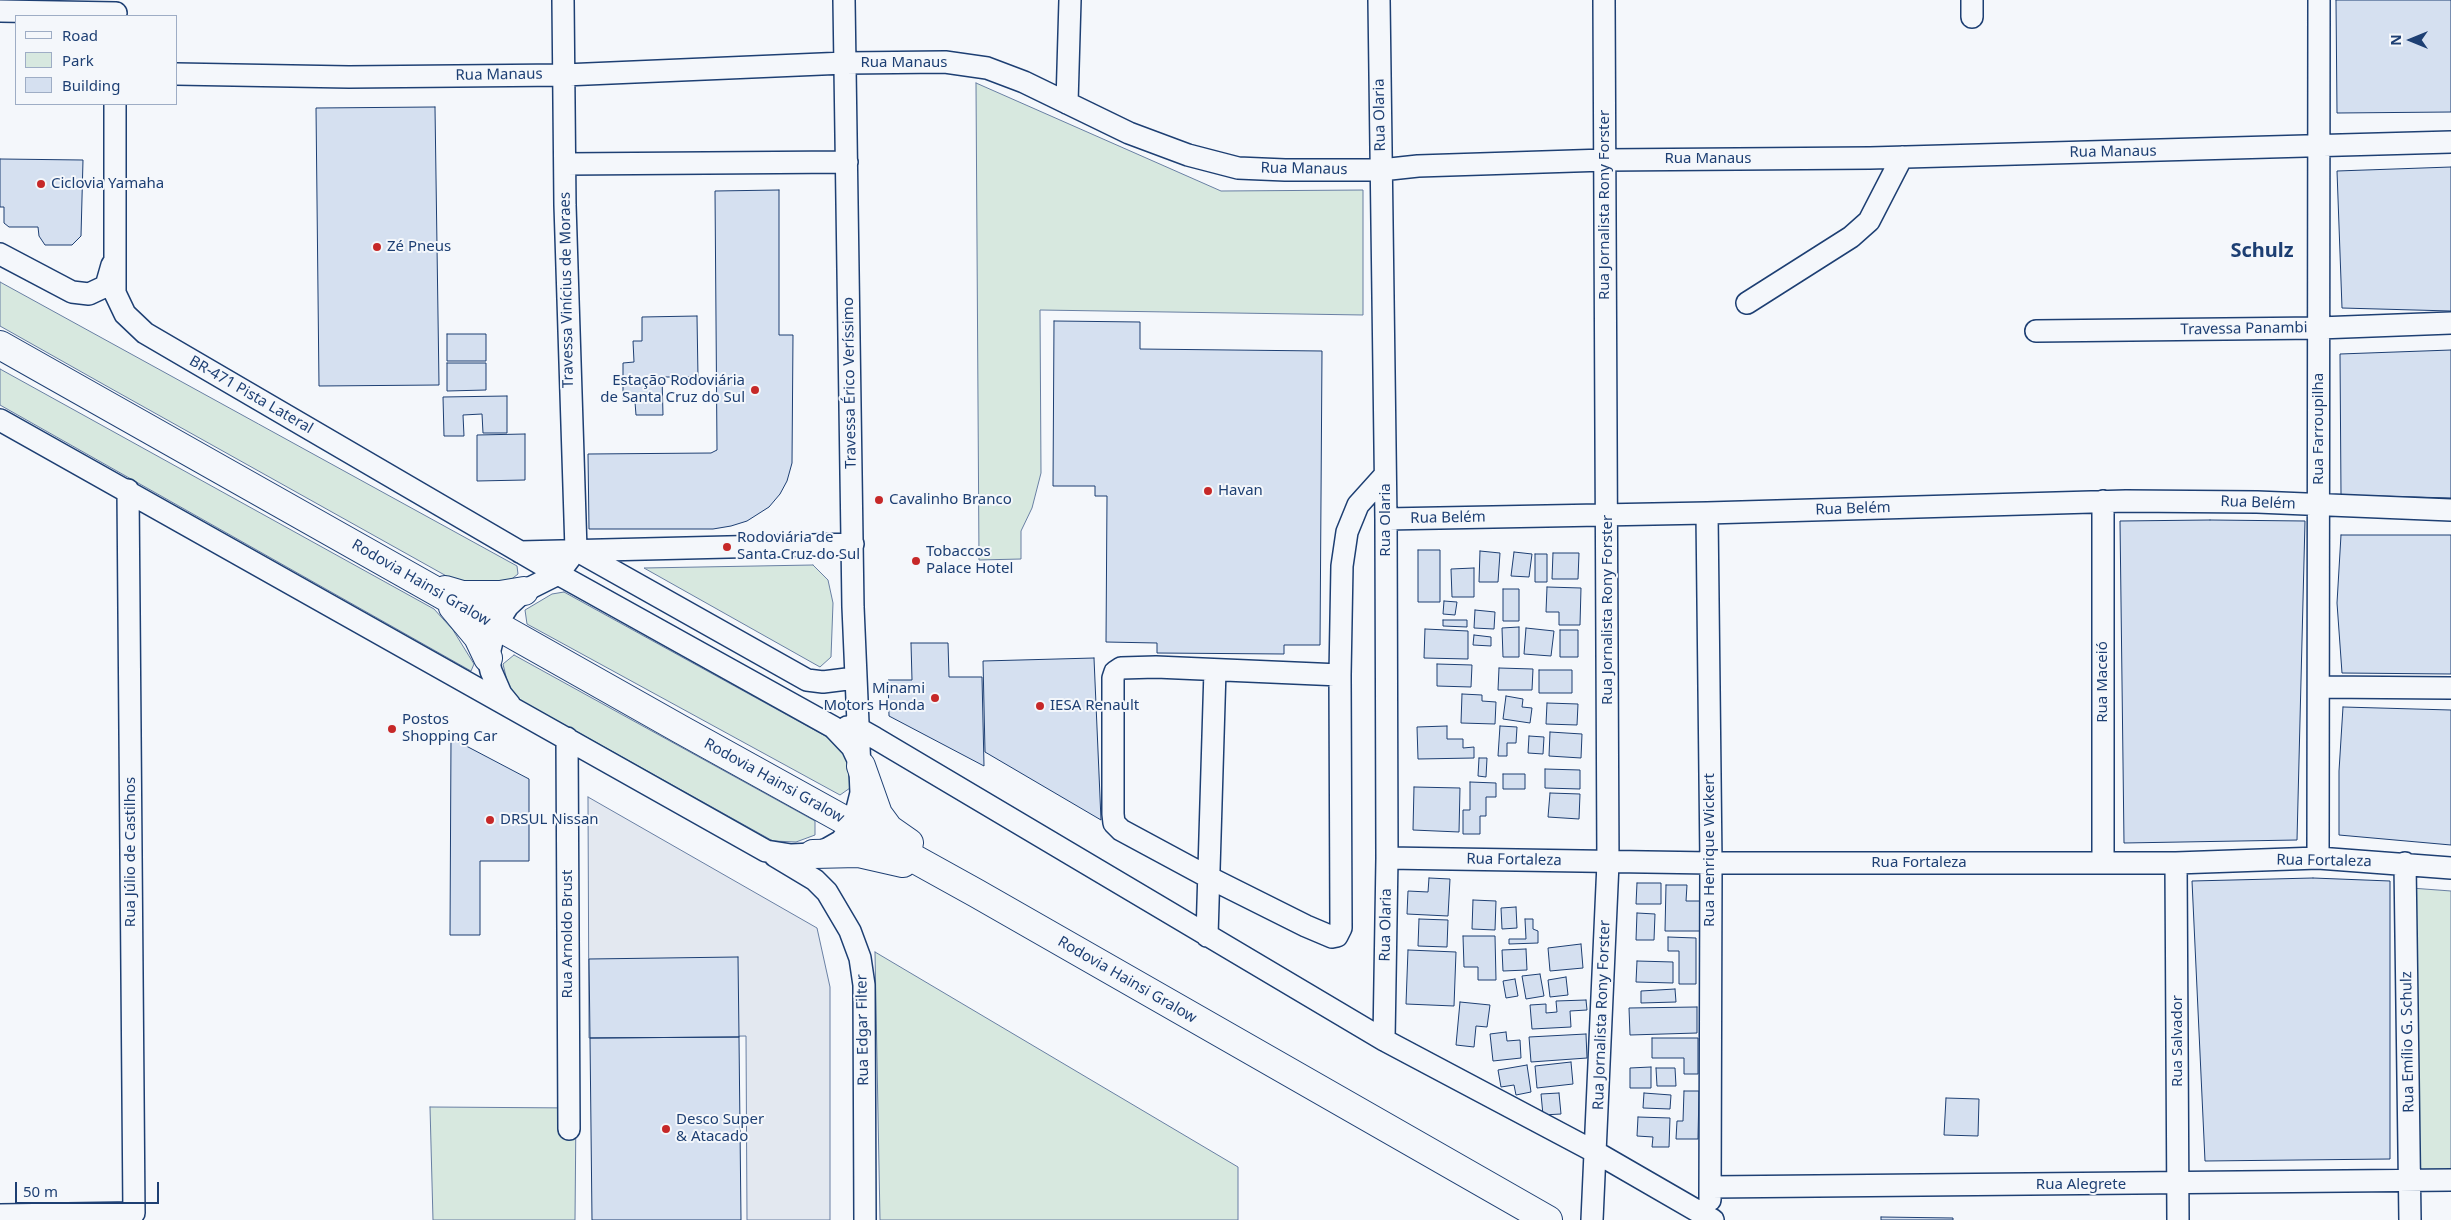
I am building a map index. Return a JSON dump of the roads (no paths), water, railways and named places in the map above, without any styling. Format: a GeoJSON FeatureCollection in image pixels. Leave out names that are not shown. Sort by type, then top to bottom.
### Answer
{"type":"FeatureCollection","features":[{"type":"Feature","properties":{"kind":"main road","name":"Rodovia Hainsi Gralow"},"geometry":{"type":"LineString","coordinates":[[0,345],[426,586],[976,893],[1548,1220]]}},
{"type":"Feature","properties":{"kind":"main road"},"geometry":{"type":"LineString","coordinates":[[426,586],[462,595],[500,595],[524,590]]}},
{"type":"Feature","properties":{"kind":"main road"},"geometry":{"type":"LineString","coordinates":[[426,586],[456,610],[478,637],[488,658]]}},
{"type":"Feature","properties":{"kind":"main road"},"geometry":{"type":"LineString","coordinates":[[860,766],[878,814],[889,829],[976,893]]}},
{"type":"Feature","properties":{"kind":"main road"},"geometry":{"type":"LineString","coordinates":[[813,854],[859,853],[886,858],[909,864],[976,893]]}},
{"type":"Feature","properties":{"kind":"street","name":"Travessa Vinícius de Moraes"},"geometry":{"type":"LineString","coordinates":[[563,0],[565,164],[576,550]]}},
{"type":"Feature","properties":{"kind":"street","name":"Travessa Érico Veríssimo"},"geometry":{"type":"LineString","coordinates":[[844,0],[856,678],[862,793],[853,825]]}},
{"type":"Feature","properties":{"kind":"street"},"geometry":{"type":"LineString","coordinates":[[1067,103],[1070,0]]}},
{"type":"Feature","properties":{"kind":"street","name":"Rua Olaria"},"geometry":{"type":"LineString","coordinates":[[1379,0],[1386,475],[1387,858],[1384,1040]]}},
{"type":"Feature","properties":{"kind":"street","name":"Rua Jornalista Rony Forster"},"geometry":{"type":"LineString","coordinates":[[1592,1220],[1597,1153],[1608,863],[1608,515],[1604,0]]}},
{"type":"Feature","properties":{"kind":"street","name":"Rua Farroupilha"},"geometry":{"type":"LineString","coordinates":[[2318,858],[2320,505],[2319,0]]}},
{"type":"Feature","properties":{"kind":"street"},"geometry":{"type":"LineString","coordinates":[[0,11],[116,10]]}},
{"type":"Feature","properties":{"kind":"street","name":"Rua Manaus"},"geometry":{"type":"LineString","coordinates":[[178,74],[349,77],[564,75],[845,63],[945,62],[987,68],[1024,82],[1129,133],[1188,155],[1238,168],[1381,170],[1418,166],[1605,160],[1902,157],[2451,142]]}},
{"type":"Feature","properties":{"kind":"street"},"geometry":{"type":"LineString","coordinates":[[0,254],[72,292],[89,294],[106,286],[114,257],[115,105]]}},
{"type":"Feature","properties":{"kind":"street"},"geometry":{"type":"LineString","coordinates":[[1747,303],[1851,237],[1869,221],[1902,157]]}},
{"type":"Feature","properties":{"kind":"street"},"geometry":{"type":"LineString","coordinates":[[565,164],[846,162]]}},
{"type":"Feature","properties":{"kind":"street","name":"BR-471 Pista Lateral"},"geometry":{"type":"LineString","coordinates":[[114,257],[115,294],[125,314],[145,333],[558,574],[833,727]]}},
{"type":"Feature","properties":{"kind":"street","name":"Travessa Panambi"},"geometry":{"type":"LineString","coordinates":[[2036,331],[2319,328],[2451,323]]}},
{"type":"Feature","properties":{"kind":"street","name":"Rua Edgar Filter"},"geometry":{"type":"LineString","coordinates":[[0,420],[128,490],[815,880],[826,892],[843,917],[860,958],[864,985],[865,1220]]}},
{"type":"Feature","properties":{"kind":"street"},"geometry":{"type":"LineString","coordinates":[[1340,674],[1121,668],[1115,672],[1113,678],[1112,814],[1114,824],[1137,840],[1210,878],[1332,938],[1337,936],[1341,928],[1340,674],[1342,566],[1347,532],[1358,504],[1386,475]]}},
{"type":"Feature","properties":{"kind":"street","name":"Rua Júlio de Castilhos"},"geometry":{"type":"LineString","coordinates":[[0,1215],[134,1213],[128,490]]}},
{"type":"Feature","properties":{"kind":"street","name":"Rua Belém"},"geometry":{"type":"LineString","coordinates":[[1386,519],[2210,501],[2451,510]]}},
{"type":"Feature","properties":{"kind":"street","name":"Rua Maceió"},"geometry":{"type":"LineString","coordinates":[[2103,502],[2103,863]]}},
{"type":"Feature","properties":{"kind":"street","name":"Rua Henrique Wickert"},"geometry":{"type":"LineString","coordinates":[[1707,513],[1711,1218]]}},
{"type":"Feature","properties":{"kind":"street"},"geometry":{"type":"LineString","coordinates":[[520,552],[853,544]]}},
{"type":"Feature","properties":{"kind":"street"},"geometry":{"type":"LineString","coordinates":[[512,709],[500,694],[488,658],[496,625],[508,606],[524,590],[558,574],[576,550]]}},
{"type":"Feature","properties":{"kind":"street"},"geometry":{"type":"LineString","coordinates":[[576,550],[807,680],[823,682],[856,678]]}},
{"type":"Feature","properties":{"kind":"street"},"geometry":{"type":"LineString","coordinates":[[1207,936],[1214,670]]}},
{"type":"Feature","properties":{"kind":"street"},"geometry":{"type":"LineString","coordinates":[[2319,687],[2451,688]]}},
{"type":"Feature","properties":{"kind":"street"},"geometry":{"type":"LineString","coordinates":[[833,727],[859,729],[1384,1040],[1597,1153],[1711,1218]]}},
{"type":"Feature","properties":{"kind":"street"},"geometry":{"type":"LineString","coordinates":[[833,727],[852,747],[860,766]]}},
{"type":"Feature","properties":{"kind":"street","name":"Rua Arnoldo Brust"},"geometry":{"type":"LineString","coordinates":[[567,738],[570,1129]]}},
{"type":"Feature","properties":{"kind":"street"},"geometry":{"type":"LineString","coordinates":[[766,851],[791,855],[813,854],[841,841],[853,825]]}},
{"type":"Feature","properties":{"kind":"street","name":"Rua Fortaleza"},"geometry":{"type":"LineString","coordinates":[[1387,858],[1608,863],[2176,863],[2318,858],[2405,863],[2451,868]]}},
{"type":"Feature","properties":{"kind":"street","name":"Rua Salvador"},"geometry":{"type":"LineString","coordinates":[[2176,863],[2178,1220]]}},
{"type":"Feature","properties":{"kind":"street","name":"Rua Emílio G. Schulz"},"geometry":{"type":"LineString","coordinates":[[2405,863],[2410,1220]]}},
{"type":"Feature","properties":{"kind":"street","name":"Rua Alegrete"},"geometry":{"type":"LineString","coordinates":[[1711,1187],[2451,1180]]}},
{"type":"Feature","properties":{"kind":"place","name":"Ciclovia Yamaha"},"geometry":{"type":"Point","coordinates":[41,184]}},
{"type":"Feature","properties":{"kind":"place","name":"Zé Pneus"},"geometry":{"type":"Point","coordinates":[377,247]}},
{"type":"Feature","properties":{"kind":"place","name":"Estação Rodoviária de Santa Cruz do Sul"},"geometry":{"type":"Point","coordinates":[755,390]}},
{"type":"Feature","properties":{"kind":"place","name":"Havan"},"geometry":{"type":"Point","coordinates":[1208,491]}},
{"type":"Feature","properties":{"kind":"place","name":"Cavalinho Branco"},"geometry":{"type":"Point","coordinates":[879,500]}},
{"type":"Feature","properties":{"kind":"place","name":"Rodoviária de Santa Cruz do Sul"},"geometry":{"type":"Point","coordinates":[727,547]}},
{"type":"Feature","properties":{"kind":"place","name":"Tobaccos Palace Hotel"},"geometry":{"type":"Point","coordinates":[916,561]}},
{"type":"Feature","properties":{"kind":"place","name":"Minami Motors Honda"},"geometry":{"type":"Point","coordinates":[935,698]}},
{"type":"Feature","properties":{"kind":"place","name":"IESA Renault"},"geometry":{"type":"Point","coordinates":[1040,706]}},
{"type":"Feature","properties":{"kind":"place","name":"Postos Shopping Car"},"geometry":{"type":"Point","coordinates":[392,729]}},
{"type":"Feature","properties":{"kind":"place","name":"DRSUL Nissan"},"geometry":{"type":"Point","coordinates":[490,820]}},
{"type":"Feature","properties":{"kind":"place","name":"Desco Super & Atacado"},"geometry":{"type":"Point","coordinates":[666,1129]}},
{"type":"Feature","properties":{"kind":"district","name":"Schulz"},"geometry":{"type":"Point","coordinates":[2262,251]}}]}
